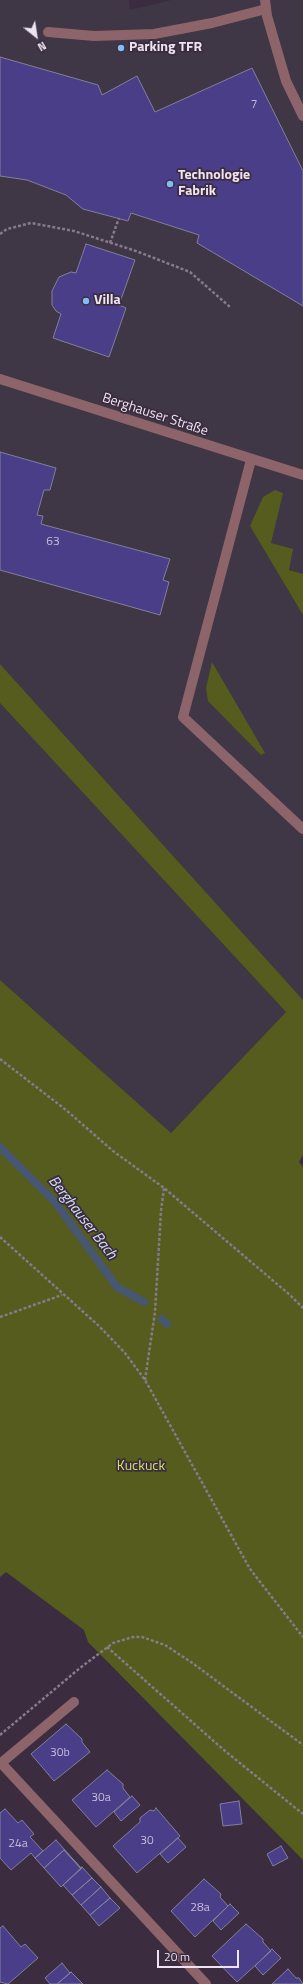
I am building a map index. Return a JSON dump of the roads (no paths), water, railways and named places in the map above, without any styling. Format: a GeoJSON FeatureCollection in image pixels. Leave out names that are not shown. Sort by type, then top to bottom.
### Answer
{"type":"FeatureCollection","features":[{"type":"Feature","properties":{"kind":"street"},"geometry":{"type":"LineString","coordinates":[[48,32],[94,36],[154,34],[212,23],[266,5],[286,81],[303,116]]}},
{"type":"Feature","properties":{"kind":"street","name":"Berghauser Straße"},"geometry":{"type":"LineString","coordinates":[[0,379],[251,460],[303,475]]}},
{"type":"Feature","properties":{"kind":"street"},"geometry":{"type":"LineString","coordinates":[[251,460],[183,717],[303,829]]}},
{"type":"Feature","properties":{"kind":"street"},"geometry":{"type":"LineString","coordinates":[[74,1702],[1,1764],[206,1984]]}},
{"type":"Feature","properties":{"kind":"waterway","name":"Berghauser Bach"},"geometry":{"type":"LineString","coordinates":[[0,1147],[55,1202],[117,1287],[144,1302]]}},
{"type":"Feature","properties":{"kind":"waterway","name":"Berghauser Bach"},"geometry":{"type":"LineString","coordinates":[[162,1319],[167,1324]]}},
{"type":"Feature","properties":{"kind":"place","name":"Parking TFR"},"geometry":{"type":"Point","coordinates":[121,48]}},
{"type":"Feature","properties":{"kind":"place","name":"Technologie Fabrik"},"geometry":{"type":"Point","coordinates":[170,184]}},
{"type":"Feature","properties":{"kind":"place","name":"Villa"},"geometry":{"type":"Point","coordinates":[86,301]}},
{"type":"Feature","properties":{"kind":"park label","name":"Kuckuck"},"geometry":{"type":"Point","coordinates":[141,1467]}}]}
